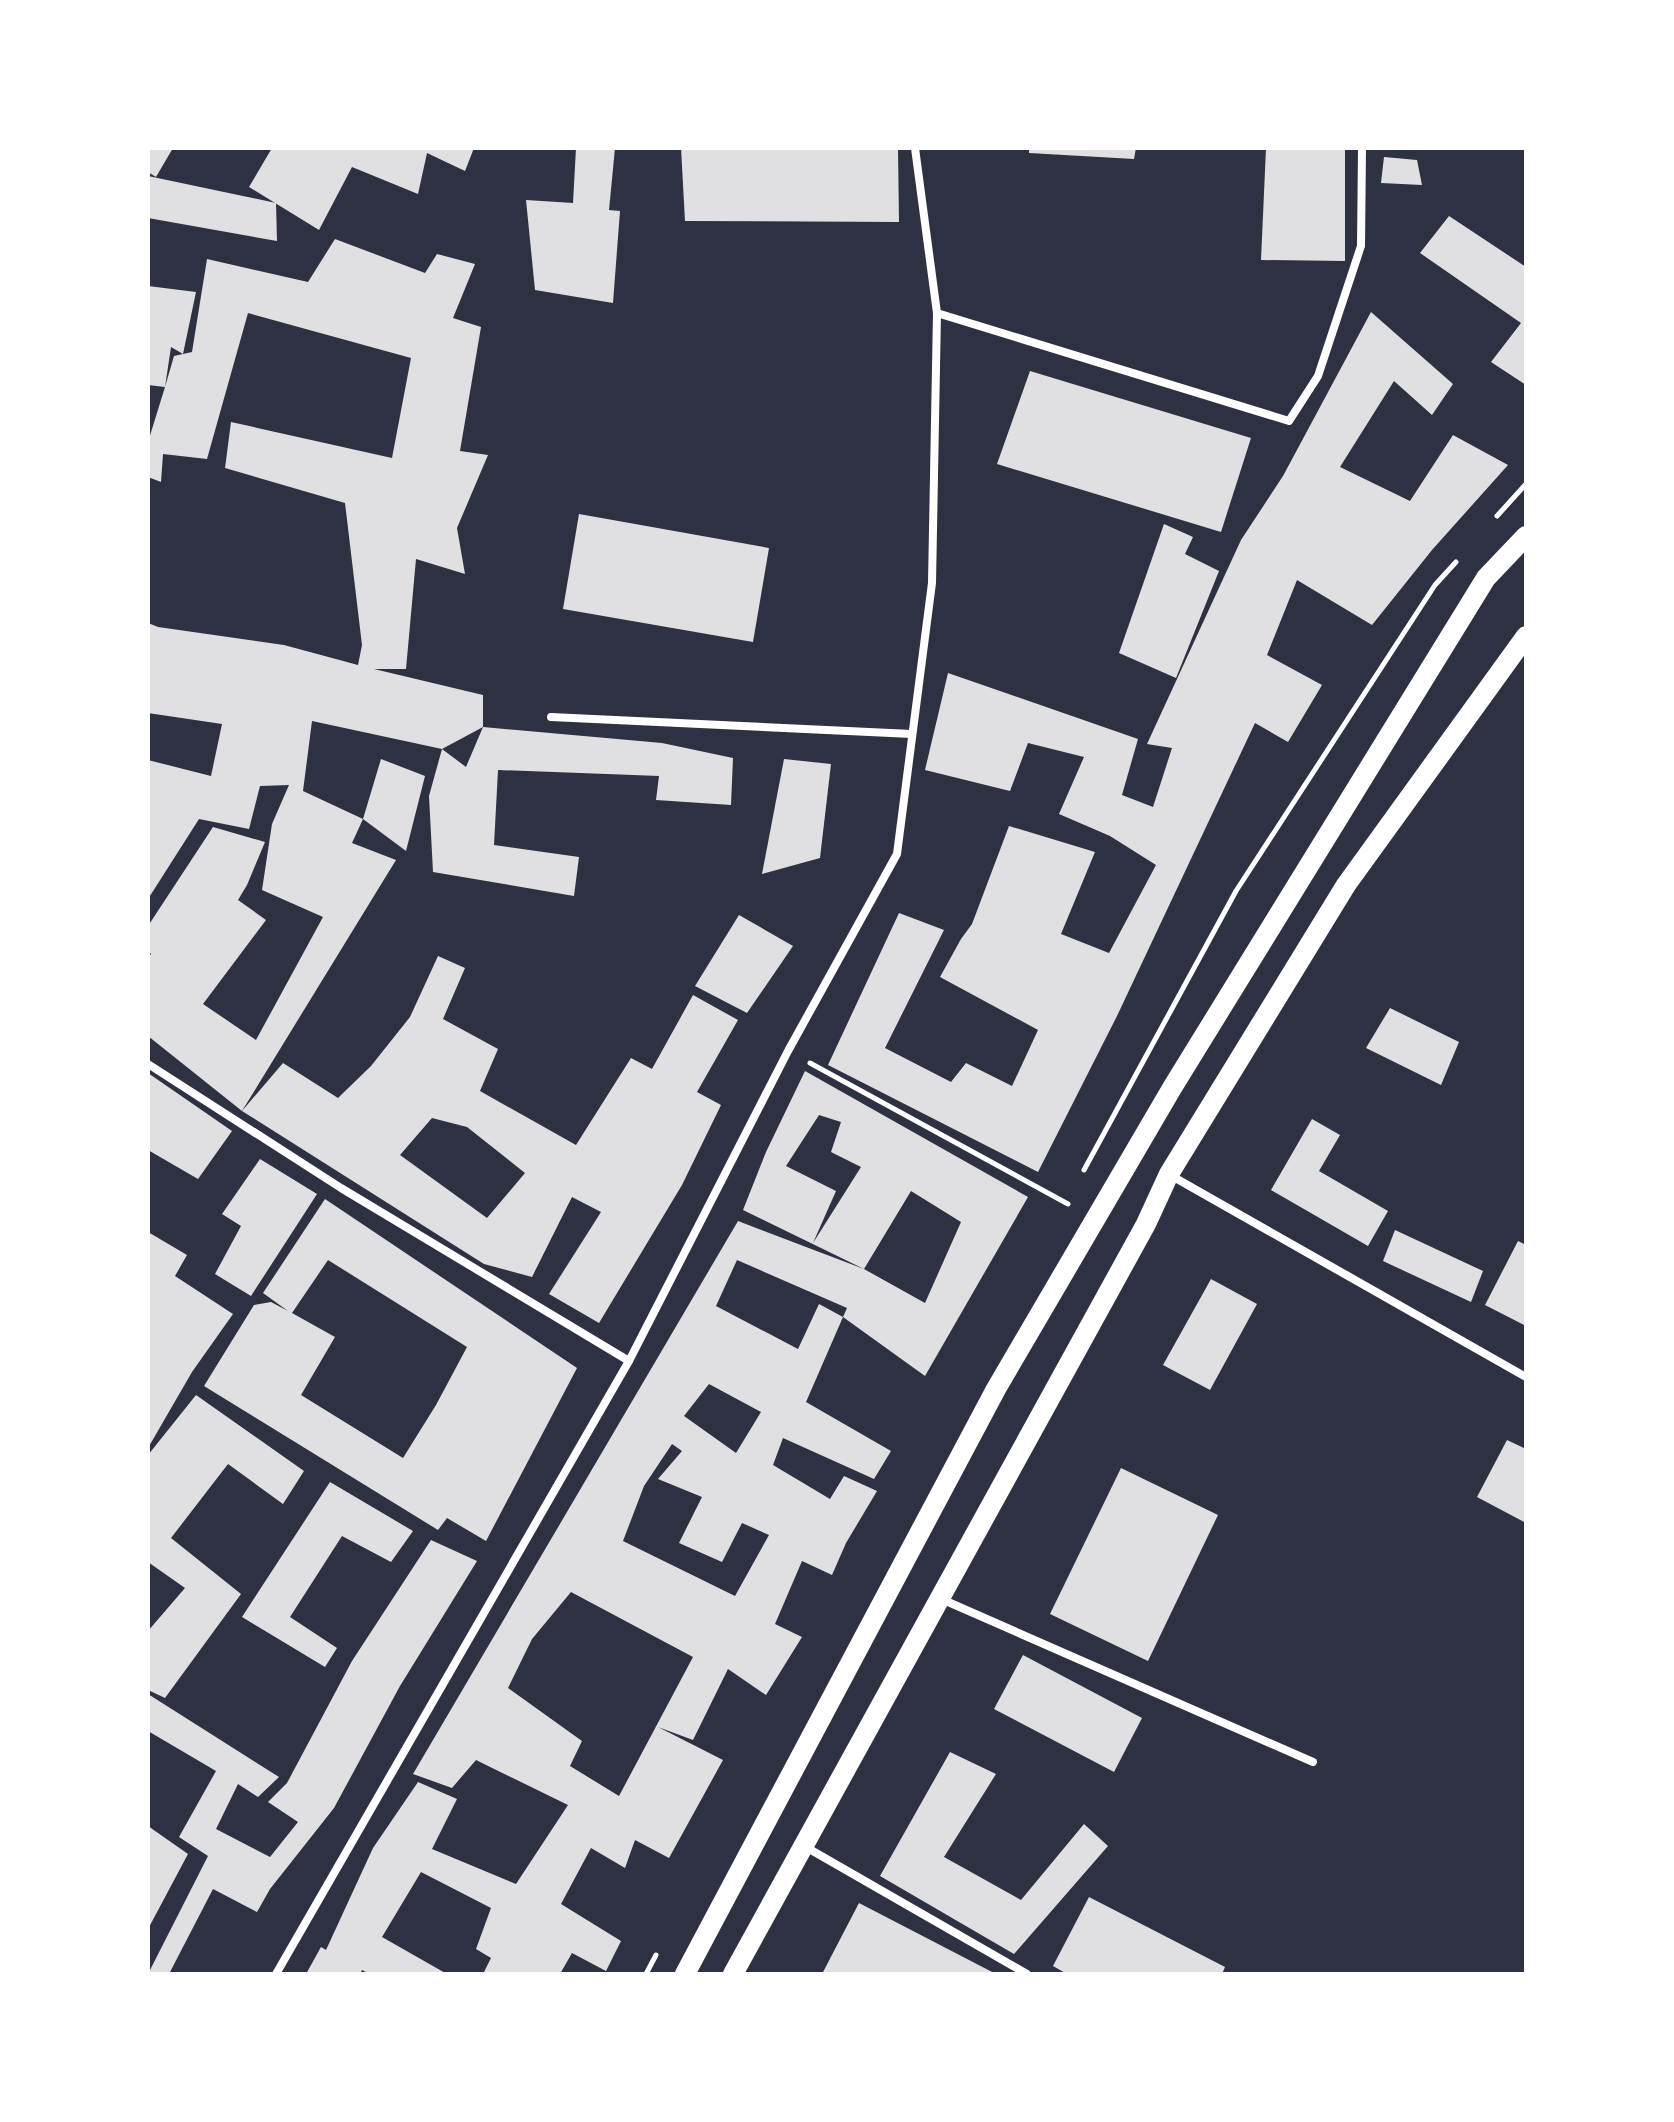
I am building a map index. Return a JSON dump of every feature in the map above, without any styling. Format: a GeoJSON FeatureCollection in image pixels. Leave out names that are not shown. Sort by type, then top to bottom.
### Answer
{"type":"FeatureCollection","features":[{"type":"Feature","properties":{"kind":"main road"},"geometry":{"type":"LineString","coordinates":[[685,1974],[996,1389],[1095,1219],[1253,955],[1486,578],[1526,536]]}},
{"type":"Feature","properties":{"kind":"main road"},"geometry":{"type":"LineString","coordinates":[[733,1974],[1146,1224],[1169,1174],[1346,885],[1526,636]]}},
{"type":"Feature","properties":{"kind":"street"},"geometry":{"type":"LineString","coordinates":[[276,1974],[629,1361],[788,1051],[897,854],[932,583],[937,313],[915,148]]}},
{"type":"Feature","properties":{"kind":"street"},"geometry":{"type":"LineString","coordinates":[[937,313],[1289,421],[1318,376],[1361,246],[1362,148]]}},
{"type":"Feature","properties":{"kind":"street"},"geometry":{"type":"LineString","coordinates":[[551,717],[912,734]]}},
{"type":"Feature","properties":{"kind":"street"},"geometry":{"type":"LineString","coordinates":[[148,1064],[341,1188],[629,1361]]}},
{"type":"Feature","properties":{"kind":"street"},"geometry":{"type":"LineString","coordinates":[[1169,1174],[1526,1377]]}},
{"type":"Feature","properties":{"kind":"street"},"geometry":{"type":"LineString","coordinates":[[939,1598],[1313,1762]]}},
{"type":"Feature","properties":{"kind":"street"},"geometry":{"type":"LineString","coordinates":[[803,1845],[1027,1974]]}},
{"type":"Feature","properties":{"kind":"path"},"geometry":{"type":"LineString","coordinates":[[788,1051],[1095,1219]]}},
{"type":"Feature","properties":{"kind":"building"},"geometry":{"type":"Polygon","coordinates":[[[148,148],[173,148],[156,177],[148,172],[148,148]]]}},
{"type":"Feature","properties":{"kind":"building"},"geometry":{"type":"Polygon","coordinates":[[[272,148],[474,148],[465,171],[427,153],[418,194],[352,167],[319,230],[249,187],[272,148]]]}},
{"type":"Feature","properties":{"kind":"building"},"geometry":{"type":"Polygon","coordinates":[[[576,148],[615,148],[609,210],[620,211],[613,303],[535,290],[526,200],[573,203],[576,148]]]}},
{"type":"Feature","properties":{"kind":"building"},"geometry":{"type":"Polygon","coordinates":[[[681,148],[898,148],[899,222],[685,221],[681,148]]]}},
{"type":"Feature","properties":{"kind":"building"},"geometry":{"type":"Polygon","coordinates":[[[1029,148],[1136,148],[1134,159],[1029,153],[1029,148]]]}},
{"type":"Feature","properties":{"kind":"building"},"geometry":{"type":"Polygon","coordinates":[[[1266,148],[1345,148],[1345,261],[1261,260],[1266,148]]]}},
{"type":"Feature","properties":{"kind":"building"},"geometry":{"type":"Polygon","coordinates":[[[1384,157],[1417,160],[1422,185],[1381,183],[1384,157]]]}},
{"type":"Feature","properties":{"kind":"building"},"geometry":{"type":"Polygon","coordinates":[[[148,176],[276,203],[277,241],[148,218],[148,176]]]}},
{"type":"Feature","properties":{"kind":"building"},"geometry":{"type":"Polygon","coordinates":[[[1449,216],[1526,267],[1526,385],[1491,362],[1521,323],[1420,253],[1449,216]]]}},
{"type":"Feature","properties":{"kind":"building"},"geometry":{"type":"Polygon","coordinates":[[[335,239],[425,273],[437,254],[475,264],[453,318],[481,327],[460,451],[488,455],[457,528],[465,574],[416,559],[406,669],[374,669],[483,695],[483,727],[442,749],[312,721],[303,791],[363,819],[352,843],[396,860],[242,1111],[148,1036],[148,958],[151,954],[148,950],[148,926],[213,827],[265,842],[238,900],[266,920],[203,1004],[256,1040],[323,917],[262,890],[272,824],[289,785],[260,786],[249,829],[199,819],[148,899],[148,760],[211,776],[222,724],[148,713],[148,623],[284,645],[358,665],[362,645],[345,503],[225,468],[231,422],[392,458],[411,358],[248,313],[207,459],[163,454],[161,482],[148,477],[148,442],[174,356],[192,352],[207,259],[308,282],[335,239]]]}},
{"type":"Feature","properties":{"kind":"building"},"geometry":{"type":"Polygon","coordinates":[[[148,286],[196,292],[183,354],[171,347],[165,387],[148,385],[148,286]]]}},
{"type":"Feature","properties":{"kind":"building"},"geometry":{"type":"Polygon","coordinates":[[[1371,312],[1453,384],[1432,415],[1394,381],[1340,467],[1410,501],[1453,435],[1508,465],[1432,550],[1372,625],[1297,580],[1267,655],[1322,685],[1288,742],[1255,723],[1117,1016],[1038,1172],[828,1065],[899,913],[944,930],[885,1048],[951,1082],[966,1063],[1012,1086],[1038,1030],[940,977],[972,924],[1009,826],[1095,852],[1061,934],[1109,953],[1156,865],[1110,836],[1059,814],[1084,757],[1028,743],[1010,791],[925,770],[948,673],[1138,739],[1122,795],[1153,807],[1172,748],[1147,744],[1241,540],[1283,476],[1371,312]]]}},
{"type":"Feature","properties":{"kind":"building"},"geometry":{"type":"Polygon","coordinates":[[[1030,371],[1251,438],[1221,532],[997,464],[1030,371]]]}},
{"type":"Feature","properties":{"kind":"building"},"geometry":{"type":"Polygon","coordinates":[[[579,514],[769,548],[753,642],[563,609],[579,514]]]}},
{"type":"Feature","properties":{"kind":"building"},"geometry":{"type":"Polygon","coordinates":[[[1164,524],[1193,537],[1185,554],[1219,571],[1176,678],[1119,653],[1164,524]]]}},
{"type":"Feature","properties":{"kind":"building"},"geometry":{"type":"Polygon","coordinates":[[[483,727],[662,743],[733,758],[731,805],[656,800],[659,776],[498,770],[494,845],[579,857],[574,896],[433,872],[429,796],[442,749],[466,767],[483,727]]]}},
{"type":"Feature","properties":{"kind":"building"},"geometry":{"type":"Polygon","coordinates":[[[381,759],[425,776],[406,851],[363,819],[381,759]]]}},
{"type":"Feature","properties":{"kind":"building"},"geometry":{"type":"Polygon","coordinates":[[[784,759],[831,764],[820,858],[762,874],[784,759]]]}},
{"type":"Feature","properties":{"kind":"building"},"geometry":{"type":"Polygon","coordinates":[[[739,915],[793,946],[747,1013],[695,986],[739,915]]]}},
{"type":"Feature","properties":{"kind":"building"},"geometry":{"type":"Polygon","coordinates":[[[438,956],[465,968],[443,1019],[498,1049],[480,1091],[576,1145],[631,1058],[652,1069],[693,995],[738,1020],[697,1092],[721,1105],[682,1185],[599,1323],[549,1294],[601,1212],[572,1197],[532,1277],[484,1264],[242,1111],[283,1063],[338,1098],[371,1066],[410,1017],[438,956]],[[432,1118],[400,1155],[487,1218],[525,1173],[467,1127],[432,1118]]]}},
{"type":"Feature","properties":{"kind":"building"},"geometry":{"type":"Polygon","coordinates":[[[1390,1008],[1459,1042],[1441,1085],[1366,1048],[1390,1008]]]}},
{"type":"Feature","properties":{"kind":"building"},"geometry":{"type":"Polygon","coordinates":[[[805,1071],[1028,1197],[925,1376],[843,1317],[806,1402],[891,1451],[874,1479],[783,1438],[773,1465],[830,1499],[844,1476],[877,1491],[846,1543],[832,1575],[802,1561],[775,1624],[802,1637],[766,1695],[728,1669],[693,1740],[658,1727],[723,1760],[669,1858],[635,1840],[625,1868],[591,1848],[561,1904],[621,1941],[606,1971],[572,1953],[560,1974],[483,1974],[491,1958],[476,1949],[491,1908],[421,1872],[382,1937],[447,1974],[370,1974],[362,1970],[360,1974],[306,1974],[321,1947],[326,1950],[373,1848],[418,1782],[457,1799],[432,1849],[516,1884],[568,1805],[476,1760],[452,1788],[413,1774],[738,1221],[864,1269],[743,1210],[766,1152],[805,1071]],[[819,1115],[786,1166],[836,1191],[813,1243],[861,1167],[831,1152],[841,1122],[819,1115]],[[911,1191],[864,1269],[925,1303],[961,1222],[911,1191]],[[737,1260],[716,1306],[798,1349],[819,1304],[843,1317],[847,1308],[737,1260]],[[709,1384],[684,1416],[736,1453],[761,1412],[709,1384]],[[672,1444],[644,1486],[623,1541],[735,1596],[769,1535],[742,1523],[722,1562],[679,1543],[702,1497],[658,1479],[682,1451],[672,1444]],[[571,1592],[532,1639],[508,1688],[582,1741],[570,1766],[619,1796],[693,1657],[571,1592]]]}},
{"type":"Feature","properties":{"kind":"building"},"geometry":{"type":"Polygon","coordinates":[[[148,1073],[232,1131],[198,1179],[148,1150],[148,1073]]]}},
{"type":"Feature","properties":{"kind":"building"},"geometry":{"type":"Polygon","coordinates":[[[1312,1119],[1340,1135],[1319,1171],[1388,1211],[1368,1246],[1271,1190],[1312,1119]]]}},
{"type":"Feature","properties":{"kind":"building"},"geometry":{"type":"Polygon","coordinates":[[[260,1159],[317,1194],[251,1296],[215,1274],[241,1226],[222,1214],[260,1159]]]}},
{"type":"Feature","properties":{"kind":"building"},"geometry":{"type":"Polygon","coordinates":[[[325,1199],[577,1368],[486,1541],[447,1518],[438,1530],[204,1386],[254,1305],[271,1302],[288,1311],[263,1293],[325,1199]],[[328,1260],[292,1313],[335,1337],[301,1395],[403,1458],[467,1347],[328,1260]]]}},
{"type":"Feature","properties":{"kind":"building"},"geometry":{"type":"Polygon","coordinates":[[[1395,1230],[1483,1271],[1471,1302],[1383,1261],[1395,1230]]]}},
{"type":"Feature","properties":{"kind":"building"},"geometry":{"type":"Polygon","coordinates":[[[148,1232],[187,1255],[175,1276],[233,1314],[192,1372],[148,1448],[148,1232]]]}},
{"type":"Feature","properties":{"kind":"building"},"geometry":{"type":"Polygon","coordinates":[[[1518,1241],[1526,1245],[1526,1326],[1485,1305],[1518,1241]]]}},
{"type":"Feature","properties":{"kind":"building"},"geometry":{"type":"Polygon","coordinates":[[[1211,1279],[1257,1304],[1210,1390],[1163,1365],[1211,1279]]]}},
{"type":"Feature","properties":{"kind":"building"},"geometry":{"type":"Polygon","coordinates":[[[196,1395],[304,1471],[283,1504],[228,1464],[171,1538],[241,1594],[165,1698],[148,1690],[148,1631],[185,1588],[148,1562],[148,1455],[196,1395]]]}},
{"type":"Feature","properties":{"kind":"building"},"geometry":{"type":"Polygon","coordinates":[[[1507,1440],[1526,1449],[1526,1523],[1477,1497],[1507,1440]]]}},
{"type":"Feature","properties":{"kind":"building"},"geometry":{"type":"Polygon","coordinates":[[[1121,1468],[1218,1515],[1148,1661],[1050,1614],[1121,1468]]]}},
{"type":"Feature","properties":{"kind":"building"},"geometry":{"type":"Polygon","coordinates":[[[330,1482],[413,1531],[391,1562],[342,1536],[290,1617],[337,1648],[325,1667],[242,1617],[330,1482]]]}},
{"type":"Feature","properties":{"kind":"building"},"geometry":{"type":"Polygon","coordinates":[[[431,1540],[477,1561],[400,1686],[334,1808],[270,1889],[257,1912],[213,1889],[169,1974],[148,1974],[208,1856],[179,1837],[216,1771],[148,1731],[148,1694],[279,1777],[258,1797],[238,1784],[216,1829],[270,1857],[298,1822],[268,1802],[287,1783],[352,1661],[431,1540]]]}},
{"type":"Feature","properties":{"kind":"building"},"geometry":{"type":"Polygon","coordinates":[[[1023,1655],[1142,1718],[1114,1772],[994,1709],[1023,1655]]]}},
{"type":"Feature","properties":{"kind":"building"},"geometry":{"type":"Polygon","coordinates":[[[950,1752],[996,1774],[944,1857],[1021,1900],[1084,1824],[1108,1846],[1014,1954],[880,1876],[950,1752]]]}},
{"type":"Feature","properties":{"kind":"building"},"geometry":{"type":"Polygon","coordinates":[[[148,1826],[188,1854],[148,1929],[148,1826]]]}},
{"type":"Feature","properties":{"kind":"building"},"geometry":{"type":"Polygon","coordinates":[[[1089,1897],[1225,1967],[1222,1974],[1067,1974],[1053,1966],[1089,1897]]]}},
{"type":"Feature","properties":{"kind":"building"},"geometry":{"type":"Polygon","coordinates":[[[859,1903],[996,1974],[822,1974],[859,1903]]]}}]}
